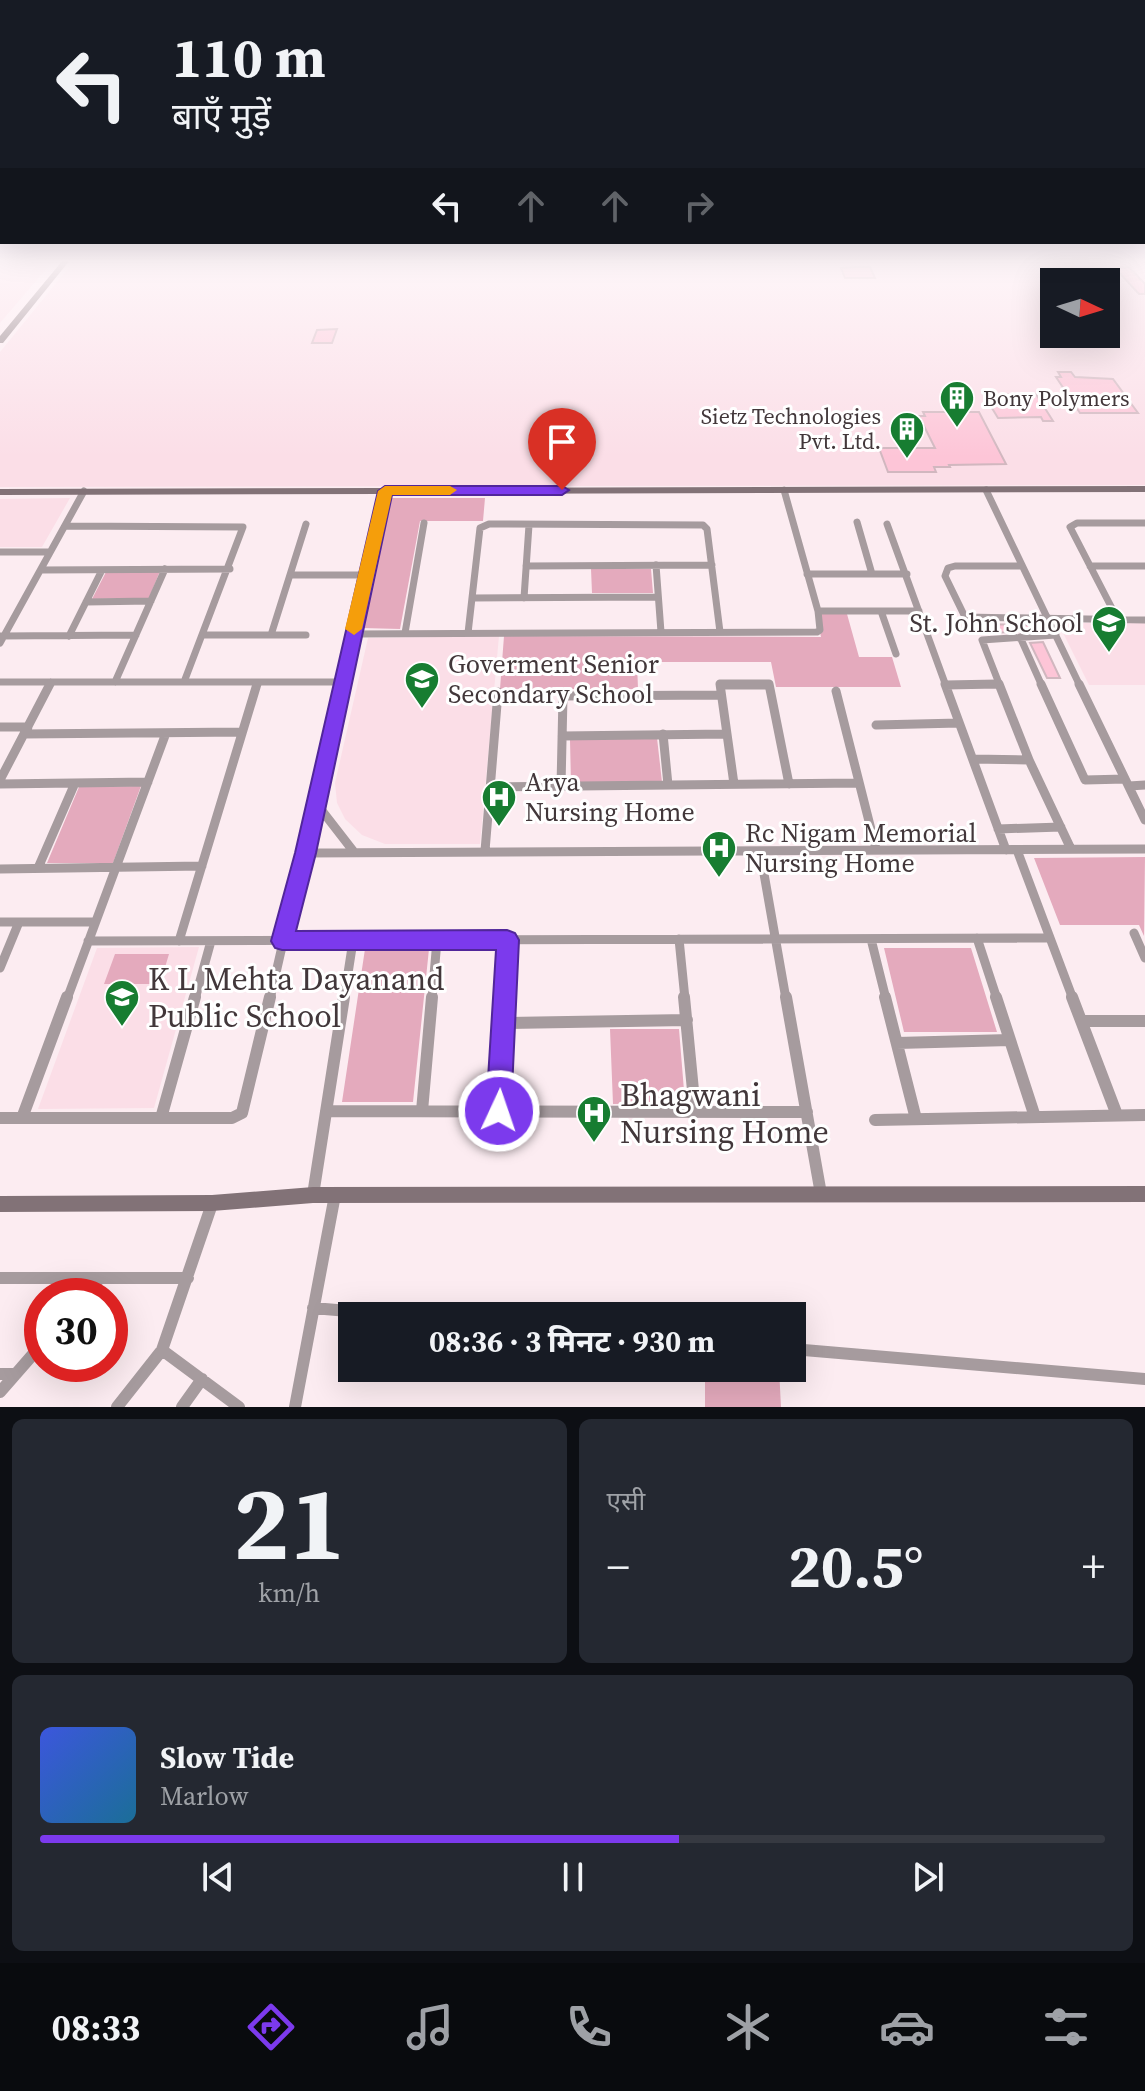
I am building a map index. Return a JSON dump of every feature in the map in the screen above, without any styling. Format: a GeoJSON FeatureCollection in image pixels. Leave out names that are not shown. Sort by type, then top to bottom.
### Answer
{"type":"FeatureCollection","features":[{"type":"Feature","properties":{"kind":"street"},"geometry":{"type":"LineString","coordinates":[[0,492],[1145,489]]}},
{"type":"Feature","properties":{"kind":"street"},"geometry":{"type":"LineString","coordinates":[[353,634],[817,632],[820,630],[818,611],[784,490]]}},
{"type":"Feature","properties":{"kind":"street"},"geometry":{"type":"LineString","coordinates":[[986,490],[1145,820]]}},
{"type":"Feature","properties":{"kind":"street"},"geometry":{"type":"LineString","coordinates":[[2,638],[84,491]]}},
{"type":"Feature","properties":{"kind":"street"},"geometry":{"type":"LineString","coordinates":[[0,1118],[232,1118],[242,1113],[305,853],[385,491]]}},
{"type":"Feature","properties":{"kind":"street"},"geometry":{"type":"LineString","coordinates":[[857,522],[872,574]]}},
{"type":"Feature","properties":{"kind":"street"},"geometry":{"type":"LineString","coordinates":[[405,633],[424,523]]}},
{"type":"Feature","properties":{"kind":"street"},"geometry":{"type":"LineString","coordinates":[[1118,620],[1070,527],[1072,524],[1145,523]]}},
{"type":"Feature","properties":{"kind":"street"},"geometry":{"type":"LineString","coordinates":[[271,635],[306,524]]}},
{"type":"Feature","properties":{"kind":"street"},"geometry":{"type":"LineString","coordinates":[[887,524],[998,829],[1011,850],[1050,938],[1117,1115]]}},
{"type":"Feature","properties":{"kind":"street"},"geometry":{"type":"LineString","coordinates":[[65,526],[241,525],[244,531],[184,682]]}},
{"type":"Feature","properties":{"kind":"street"},"geometry":{"type":"LineString","coordinates":[[468,633],[481,526],[529,525],[703,525],[707,529],[720,632]]}},
{"type":"Feature","properties":{"kind":"street"},"geometry":{"type":"LineString","coordinates":[[524,598],[529,525]]}},
{"type":"Feature","properties":{"kind":"street"},"geometry":{"type":"LineString","coordinates":[[0,552],[50,552]]}},
{"type":"Feature","properties":{"kind":"street"},"geometry":{"type":"LineString","coordinates":[[656,565],[661,632]]}},
{"type":"Feature","properties":{"kind":"street"},"geometry":{"type":"LineString","coordinates":[[526,566],[712,565]]}},
{"type":"Feature","properties":{"kind":"street"},"geometry":{"type":"LineString","coordinates":[[1022,566],[955,566],[948,568],[945,576],[965,617],[1145,620]]}},
{"type":"Feature","properties":{"kind":"street"},"geometry":{"type":"LineString","coordinates":[[1090,566],[1145,566]]}},
{"type":"Feature","properties":{"kind":"street"},"geometry":{"type":"LineString","coordinates":[[115,682],[165,569]]}},
{"type":"Feature","properties":{"kind":"street"},"geometry":{"type":"LineString","coordinates":[[41,570],[230,569]]}},
{"type":"Feature","properties":{"kind":"street"},"geometry":{"type":"LineString","coordinates":[[69,636],[102,570]]}},
{"type":"Feature","properties":{"kind":"street"},"geometry":{"type":"LineString","coordinates":[[807,574],[907,574]]}},
{"type":"Feature","properties":{"kind":"street"},"geometry":{"type":"LineString","coordinates":[[290,575],[366,575]]}},
{"type":"Feature","properties":{"kind":"street"},"geometry":{"type":"LineString","coordinates":[[472,598],[658,597]]}},
{"type":"Feature","properties":{"kind":"street"},"geometry":{"type":"LineString","coordinates":[[86,602],[151,601]]}},
{"type":"Feature","properties":{"kind":"street"},"geometry":{"type":"LineString","coordinates":[[818,611],[919,611]]}},
{"type":"Feature","properties":{"kind":"street"},"geometry":{"type":"LineString","coordinates":[[881,611],[896,654]]}},
{"type":"Feature","properties":{"kind":"street"},"geometry":{"type":"LineString","coordinates":[[2,638],[136,635]]}},
{"type":"Feature","properties":{"kind":"street"},"geometry":{"type":"LineString","coordinates":[[203,635],[306,635]]}},
{"type":"Feature","properties":{"kind":"street"},"geometry":{"type":"LineString","coordinates":[[1056,635],[982,640],[1029,760],[1071,849]]}},
{"type":"Feature","properties":{"kind":"street"},"geometry":{"type":"LineString","coordinates":[[1020,637],[1085,780],[1145,785]]}},
{"type":"Feature","properties":{"kind":"street"},"geometry":{"type":"LineString","coordinates":[[0,682],[342,682]]}},
{"type":"Feature","properties":{"kind":"street"},"geometry":{"type":"LineString","coordinates":[[51,682],[0,782],[148,782]]}},
{"type":"Feature","properties":{"kind":"street"},"geometry":{"type":"LineString","coordinates":[[179,941],[257,682]]}},
{"type":"Feature","properties":{"kind":"street"},"geometry":{"type":"LineString","coordinates":[[734,784],[720,684],[769,684],[789,784]]}},
{"type":"Feature","properties":{"kind":"street"},"geometry":{"type":"LineString","coordinates":[[946,685],[997,684]]}},
{"type":"Feature","properties":{"kind":"street"},"geometry":{"type":"LineString","coordinates":[[836,691],[876,849]]}},
{"type":"Feature","properties":{"kind":"street"},"geometry":{"type":"LineString","coordinates":[[485,851],[498,692]]}},
{"type":"Feature","properties":{"kind":"street"},"geometry":{"type":"LineString","coordinates":[[561,786],[563,696],[721,695]]}},
{"type":"Feature","properties":{"kind":"street"},"geometry":{"type":"LineString","coordinates":[[876,725],[959,723]]}},
{"type":"Feature","properties":{"kind":"street"},"geometry":{"type":"LineString","coordinates":[[0,727],[26,731],[242,732]]}},
{"type":"Feature","properties":{"kind":"street"},"geometry":{"type":"LineString","coordinates":[[22,1118],[166,733]]}},
{"type":"Feature","properties":{"kind":"street"},"geometry":{"type":"LineString","coordinates":[[663,734],[668,785]]}},
{"type":"Feature","properties":{"kind":"street"},"geometry":{"type":"LineString","coordinates":[[562,736],[727,734]]}},
{"type":"Feature","properties":{"kind":"street"},"geometry":{"type":"LineString","coordinates":[[973,759],[1029,760]]}},
{"type":"Feature","properties":{"kind":"street"},"geometry":{"type":"LineString","coordinates":[[38,868],[75,783]]}},
{"type":"Feature","properties":{"kind":"street"},"geometry":{"type":"LineString","coordinates":[[490,787],[859,783]]}},
{"type":"Feature","properties":{"kind":"street"},"geometry":{"type":"LineString","coordinates":[[316,803],[354,852]]}},
{"type":"Feature","properties":{"kind":"street"},"geometry":{"type":"LineString","coordinates":[[998,829],[1061,827]]}},
{"type":"Feature","properties":{"kind":"street"},"geometry":{"type":"LineString","coordinates":[[305,853],[1145,849]]}},
{"type":"Feature","properties":{"kind":"street"},"geometry":{"type":"LineString","coordinates":[[760,851],[821,1194]]}},
{"type":"Feature","properties":{"kind":"street"},"geometry":{"type":"LineString","coordinates":[[0,869],[202,866]]}},
{"type":"Feature","properties":{"kind":"street"},"geometry":{"type":"LineString","coordinates":[[0,922],[95,922]]}},
{"type":"Feature","properties":{"kind":"street"},"geometry":{"type":"LineString","coordinates":[[0,968],[19,922]]}},
{"type":"Feature","properties":{"kind":"street"},"geometry":{"type":"LineString","coordinates":[[1134,933],[1145,958]]}},
{"type":"Feature","properties":{"kind":"street"},"geometry":{"type":"LineString","coordinates":[[977,938],[1035,1117]]}},
{"type":"Feature","properties":{"kind":"street"},"geometry":{"type":"LineString","coordinates":[[88,941],[1050,938]]}},
{"type":"Feature","properties":{"kind":"street"},"geometry":{"type":"LineString","coordinates":[[679,939],[695,1111]]}},
{"type":"Feature","properties":{"kind":"street"},"geometry":{"type":"LineString","coordinates":[[871,939],[916,1119]]}},
{"type":"Feature","properties":{"kind":"street"},"geometry":{"type":"LineString","coordinates":[[422,1111],[437,940]]}},
{"type":"Feature","properties":{"kind":"street"},"geometry":{"type":"LineString","coordinates":[[499,1111],[507,940]]}},
{"type":"Feature","properties":{"kind":"street"},"geometry":{"type":"LineString","coordinates":[[161,1118],[211,941]]}},
{"type":"Feature","properties":{"kind":"street"},"geometry":{"type":"LineString","coordinates":[[313,1195],[353,941]]}},
{"type":"Feature","properties":{"kind":"street"},"geometry":{"type":"LineString","coordinates":[[503,1023],[687,1020]]}},
{"type":"Feature","properties":{"kind":"street"},"geometry":{"type":"LineString","coordinates":[[1082,1021],[1145,1021]]}},
{"type":"Feature","properties":{"kind":"street"},"geometry":{"type":"LineString","coordinates":[[897,1043],[1010,1040]]}},
{"type":"Feature","properties":{"kind":"street"},"geometry":{"type":"LineString","coordinates":[[326,1111],[807,1112]]}},
{"type":"Feature","properties":{"kind":"street"},"geometry":{"type":"LineString","coordinates":[[875,1120],[1145,1115]]}},
{"type":"Feature","properties":{"kind":"street"},"geometry":{"type":"LineString","coordinates":[[0,1204],[212,1203],[313,1195],[1145,1194]]}},
{"type":"Feature","properties":{"kind":"street"},"geometry":{"type":"LineString","coordinates":[[295,1407],[335,1195]]}},
{"type":"Feature","properties":{"kind":"street"},"geometry":{"type":"LineString","coordinates":[[117,1407],[162,1350],[212,1203]]}},
{"type":"Feature","properties":{"kind":"street"},"geometry":{"type":"LineString","coordinates":[[0,1278],[24,1278]]}},
{"type":"Feature","properties":{"kind":"street"},"geometry":{"type":"LineString","coordinates":[[128,1278],[188,1278]]}},
{"type":"Feature","properties":{"kind":"street"},"geometry":{"type":"LineString","coordinates":[[313,1308],[338,1310]]}},
{"type":"Feature","properties":{"kind":"street"},"geometry":{"type":"LineString","coordinates":[[162,1350],[239,1407]]}},
{"type":"Feature","properties":{"kind":"street"},"geometry":{"type":"LineString","coordinates":[[806,1350],[1145,1379]]}},
{"type":"Feature","properties":{"kind":"street"},"geometry":{"type":"LineString","coordinates":[[0,1392],[24,1365]]}},
{"type":"Feature","properties":{"kind":"street"},"geometry":{"type":"LineString","coordinates":[[0,1374],[16,1374]]}},
{"type":"Feature","properties":{"kind":"street"},"geometry":{"type":"LineString","coordinates":[[182,1407],[202,1379]]}},
{"type":"Feature","properties":{"kind":"shaded area"},"geometry":{"type":"Polygon","coordinates":[[[21,326],[1040,326],[1040,348],[1120,348],[1120,326],[1145,326],[1145,485],[0,487],[0,352],[21,326]]]}},
{"type":"Feature","properties":{"kind":"shaded area"},"geometry":{"type":"Polygon","coordinates":[[[70,498],[42,547],[0,547],[0,499],[70,498]]]}},
{"type":"Feature","properties":{"kind":"shaded area"},"geometry":{"type":"Polygon","coordinates":[[[391,498],[485,498],[483,521],[420,521],[400,629],[362,628],[391,498]]]}},
{"type":"Feature","properties":{"kind":"shaded area"},"geometry":{"type":"Polygon","coordinates":[[[591,569],[651,569],[653,593],[592,593],[591,569]]]}},
{"type":"Feature","properties":{"kind":"shaded area"},"geometry":{"type":"Polygon","coordinates":[[[160,571],[149,598],[92,599],[106,572],[160,571]]]}},
{"type":"Feature","properties":{"kind":"shaded area"},"geometry":{"type":"Polygon","coordinates":[[[816,614],[847,614],[859,657],[892,657],[901,687],[776,687],[771,662],[637,662],[638,689],[500,689],[504,636],[821,637],[816,614]]]}},
{"type":"Feature","properties":{"kind":"shaded area","name":"St. John School"},"geometry":{"type":"Polygon","coordinates":[[[1058,623],[1145,623],[1145,685],[1089,685],[1058,623]]]}},
{"type":"Feature","properties":{"kind":"shaded area","name":"Goverment Senior Secondary School"},"geometry":{"type":"Polygon","coordinates":[[[499,636],[480,844],[385,844],[362,835],[345,819],[337,803],[335,783],[368,638],[499,636]]]}},
{"type":"Feature","properties":{"kind":"shaded area"},"geometry":{"type":"Polygon","coordinates":[[[657,738],[662,782],[571,783],[570,740],[657,738]]]}},
{"type":"Feature","properties":{"kind":"shaded area"},"geometry":{"type":"Polygon","coordinates":[[[141,786],[113,863],[47,863],[79,787],[141,786]]]}},
{"type":"Feature","properties":{"kind":"shaded area"},"geometry":{"type":"Polygon","coordinates":[[[1145,857],[1144,936],[1139,925],[1060,925],[1034,858],[1145,857]]]}},
{"type":"Feature","properties":{"kind":"shaded area","name":"K L Mehta Dayanand Public School"},"geometry":{"type":"Polygon","coordinates":[[[199,947],[154,1108],[38,1109],[97,948],[199,947]]]}},
{"type":"Feature","properties":{"kind":"shaded area"},"geometry":{"type":"Polygon","coordinates":[[[884,948],[971,948],[997,1032],[904,1032],[884,948]]]}},
{"type":"Feature","properties":{"kind":"shaded area"},"geometry":{"type":"Polygon","coordinates":[[[365,949],[429,949],[413,1102],[342,1102],[365,949]]]}},
{"type":"Feature","properties":{"kind":"shaded area"},"geometry":{"type":"Polygon","coordinates":[[[115,954],[169,954],[160,984],[104,984],[115,954]]]}},
{"type":"Feature","properties":{"kind":"shaded area"},"geometry":{"type":"Polygon","coordinates":[[[610,1029],[679,1029],[685,1103],[613,1104],[610,1029]]]}},
{"type":"Feature","properties":{"kind":"shaded area"},"geometry":{"type":"Polygon","coordinates":[[[705,1382],[780,1382],[781,1407],[705,1407],[705,1382]]]}},
{"type":"Feature","properties":{"kind":"building"},"geometry":{"type":"Polygon","coordinates":[[[337,329],[332,343],[312,343],[317,330],[337,329]]]}},
{"type":"Feature","properties":{"kind":"building"},"geometry":{"type":"Polygon","coordinates":[[[1058,372],[1071,372],[1075,377],[1113,379],[1138,413],[1080,413],[1056,377],[1061,377],[1058,372]]]}},
{"type":"Feature","properties":{"kind":"building"},"geometry":{"type":"Polygon","coordinates":[[[1036,394],[1053,421],[1043,421],[1041,417],[998,418],[984,395],[1036,394]]]}},
{"type":"Feature","properties":{"kind":"building","name":"Bony Polymers"},"geometry":{"type":"Polygon","coordinates":[[[923,412],[979,412],[1006,464],[949,465],[934,467],[936,472],[888,472],[879,448],[935,448],[919,416],[925,416],[923,412]]]}},
{"type":"Feature","properties":{"kind":"building"},"geometry":{"type":"Polygon","coordinates":[[[977,624],[1032,625],[1034,630],[981,634],[977,624]]]}},
{"type":"Feature","properties":{"kind":"building"},"geometry":{"type":"Polygon","coordinates":[[[1043,642],[1060,678],[1047,678],[1030,643],[1043,642]]]}},
{"type":"Feature","properties":{"kind":"slow traffic"},"geometry":{"type":"LineString","coordinates":[[354,629],[385,491],[450,490]]}},
{"type":"Feature","properties":{"kind":"place","name":"Bony Polymers"},"geometry":{"type":"Point","coordinates":[957,429]}},
{"type":"Feature","properties":{"kind":"place","name":"Sietz Technologies Pvt. Ltd."},"geometry":{"type":"Point","coordinates":[907,460]}},
{"type":"Feature","properties":{"kind":"place","name":"St. John School"},"geometry":{"type":"Point","coordinates":[1109,654]}},
{"type":"Feature","properties":{"kind":"place","name":"Goverment Senior Secondary School"},"geometry":{"type":"Point","coordinates":[422,710]}},
{"type":"Feature","properties":{"kind":"place","name":"Arya Nursing Home"},"geometry":{"type":"Point","coordinates":[499,828]}},
{"type":"Feature","properties":{"kind":"place","name":"Rc Nigam Memorial Nursing Home"},"geometry":{"type":"Point","coordinates":[719,879]}},
{"type":"Feature","properties":{"kind":"place","name":"K L Mehta Dayanand Public School"},"geometry":{"type":"Point","coordinates":[122,1028]}},
{"type":"Feature","properties":{"kind":"place","name":"Bhagwani Nursing Home"},"geometry":{"type":"Point","coordinates":[594,1144]}},
{"type":"Feature","properties":{"kind":"route"},"geometry":{"type":"LineString","coordinates":[[499,1111],[507,940],[282,941],[305,853],[385,491],[562,490]]}}]}
